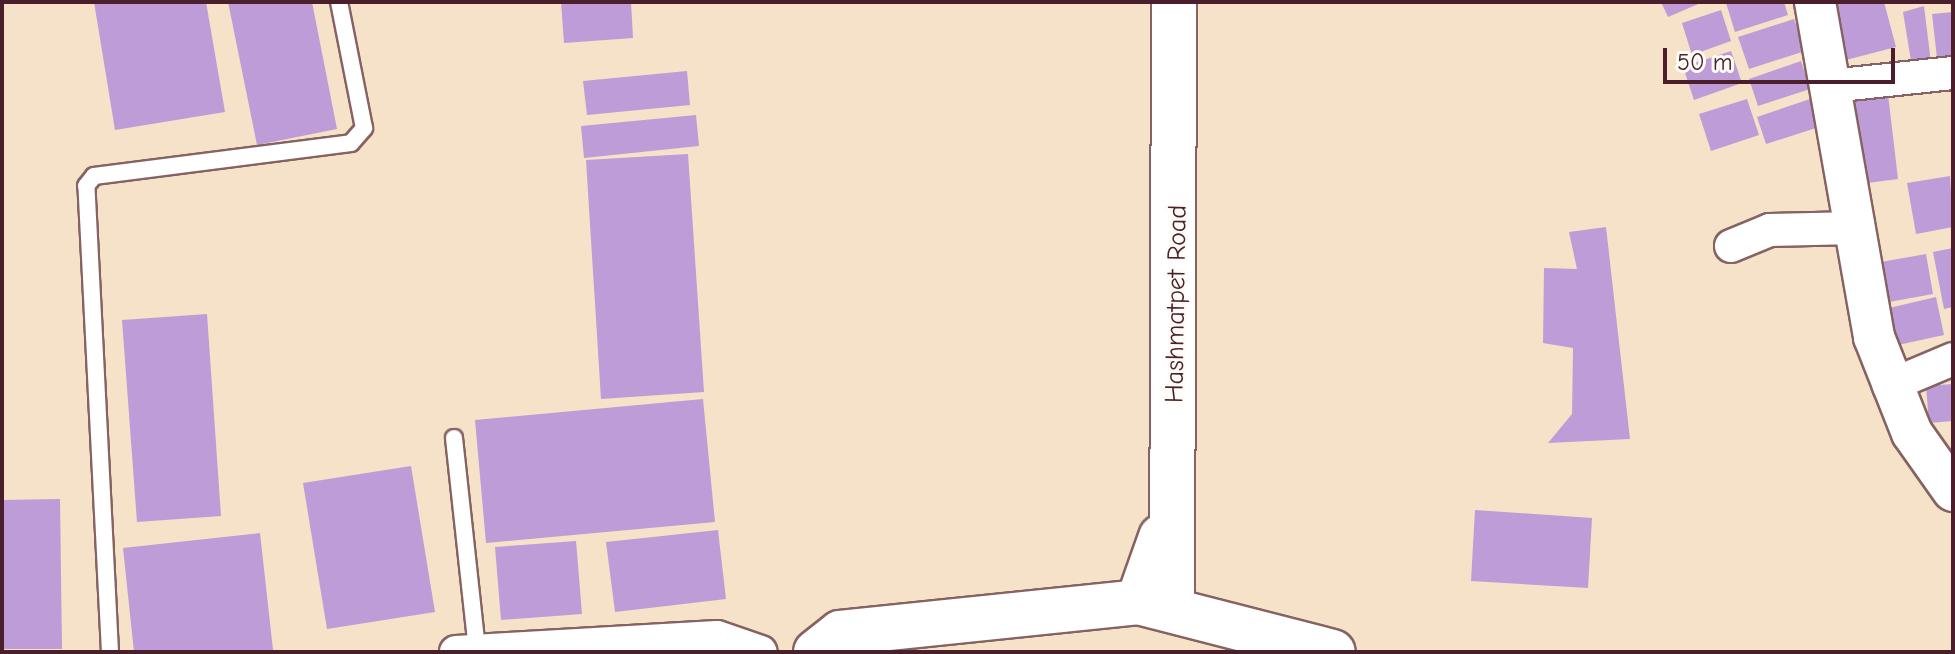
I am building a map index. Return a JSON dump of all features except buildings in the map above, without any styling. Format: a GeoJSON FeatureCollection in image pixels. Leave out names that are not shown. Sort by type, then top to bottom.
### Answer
{"type":"FeatureCollection","features":[{"type":"Feature","properties":{"kind":"main road","name":"Hashmatpet Road"},"geometry":{"type":"LineString","coordinates":[[1155,604],[1161,533],[1159,2]]}},
{"type":"Feature","properties":{"kind":"main road","name":"Hashmatpet Road"},"geometry":{"type":"LineString","coordinates":[[1155,604],[1174,2]]}},
{"type":"Feature","properties":{"kind":"main road"},"geometry":{"type":"LineString","coordinates":[[816,652],[840,633],[1155,604],[1312,651]]}},
{"type":"Feature","properties":{"kind":"street"},"geometry":{"type":"LineString","coordinates":[[1815,2],[1856,228],[1889,386],[1953,491]]}},
{"type":"Feature","properties":{"kind":"street"},"geometry":{"type":"LineString","coordinates":[[1831,86],[1953,73]]}},
{"type":"Feature","properties":{"kind":"street"},"geometry":{"type":"LineString","coordinates":[[1731,246],[1770,230],[1856,228]]}},
{"type":"Feature","properties":{"kind":"street"},"geometry":{"type":"LineString","coordinates":[[1889,386],[1953,359]]}},
{"type":"Feature","properties":{"kind":"street"},"geometry":{"type":"LineString","coordinates":[[466,650],[717,637],[761,652]]}},
{"type":"Feature","properties":{"kind":"lane"},"geometry":{"type":"LineString","coordinates":[[110,652],[86,186],[94,176],[351,143],[364,128],[339,2]]}},
{"type":"Feature","properties":{"kind":"lane"},"geometry":{"type":"LineString","coordinates":[[454,438],[466,650]]}}]}
